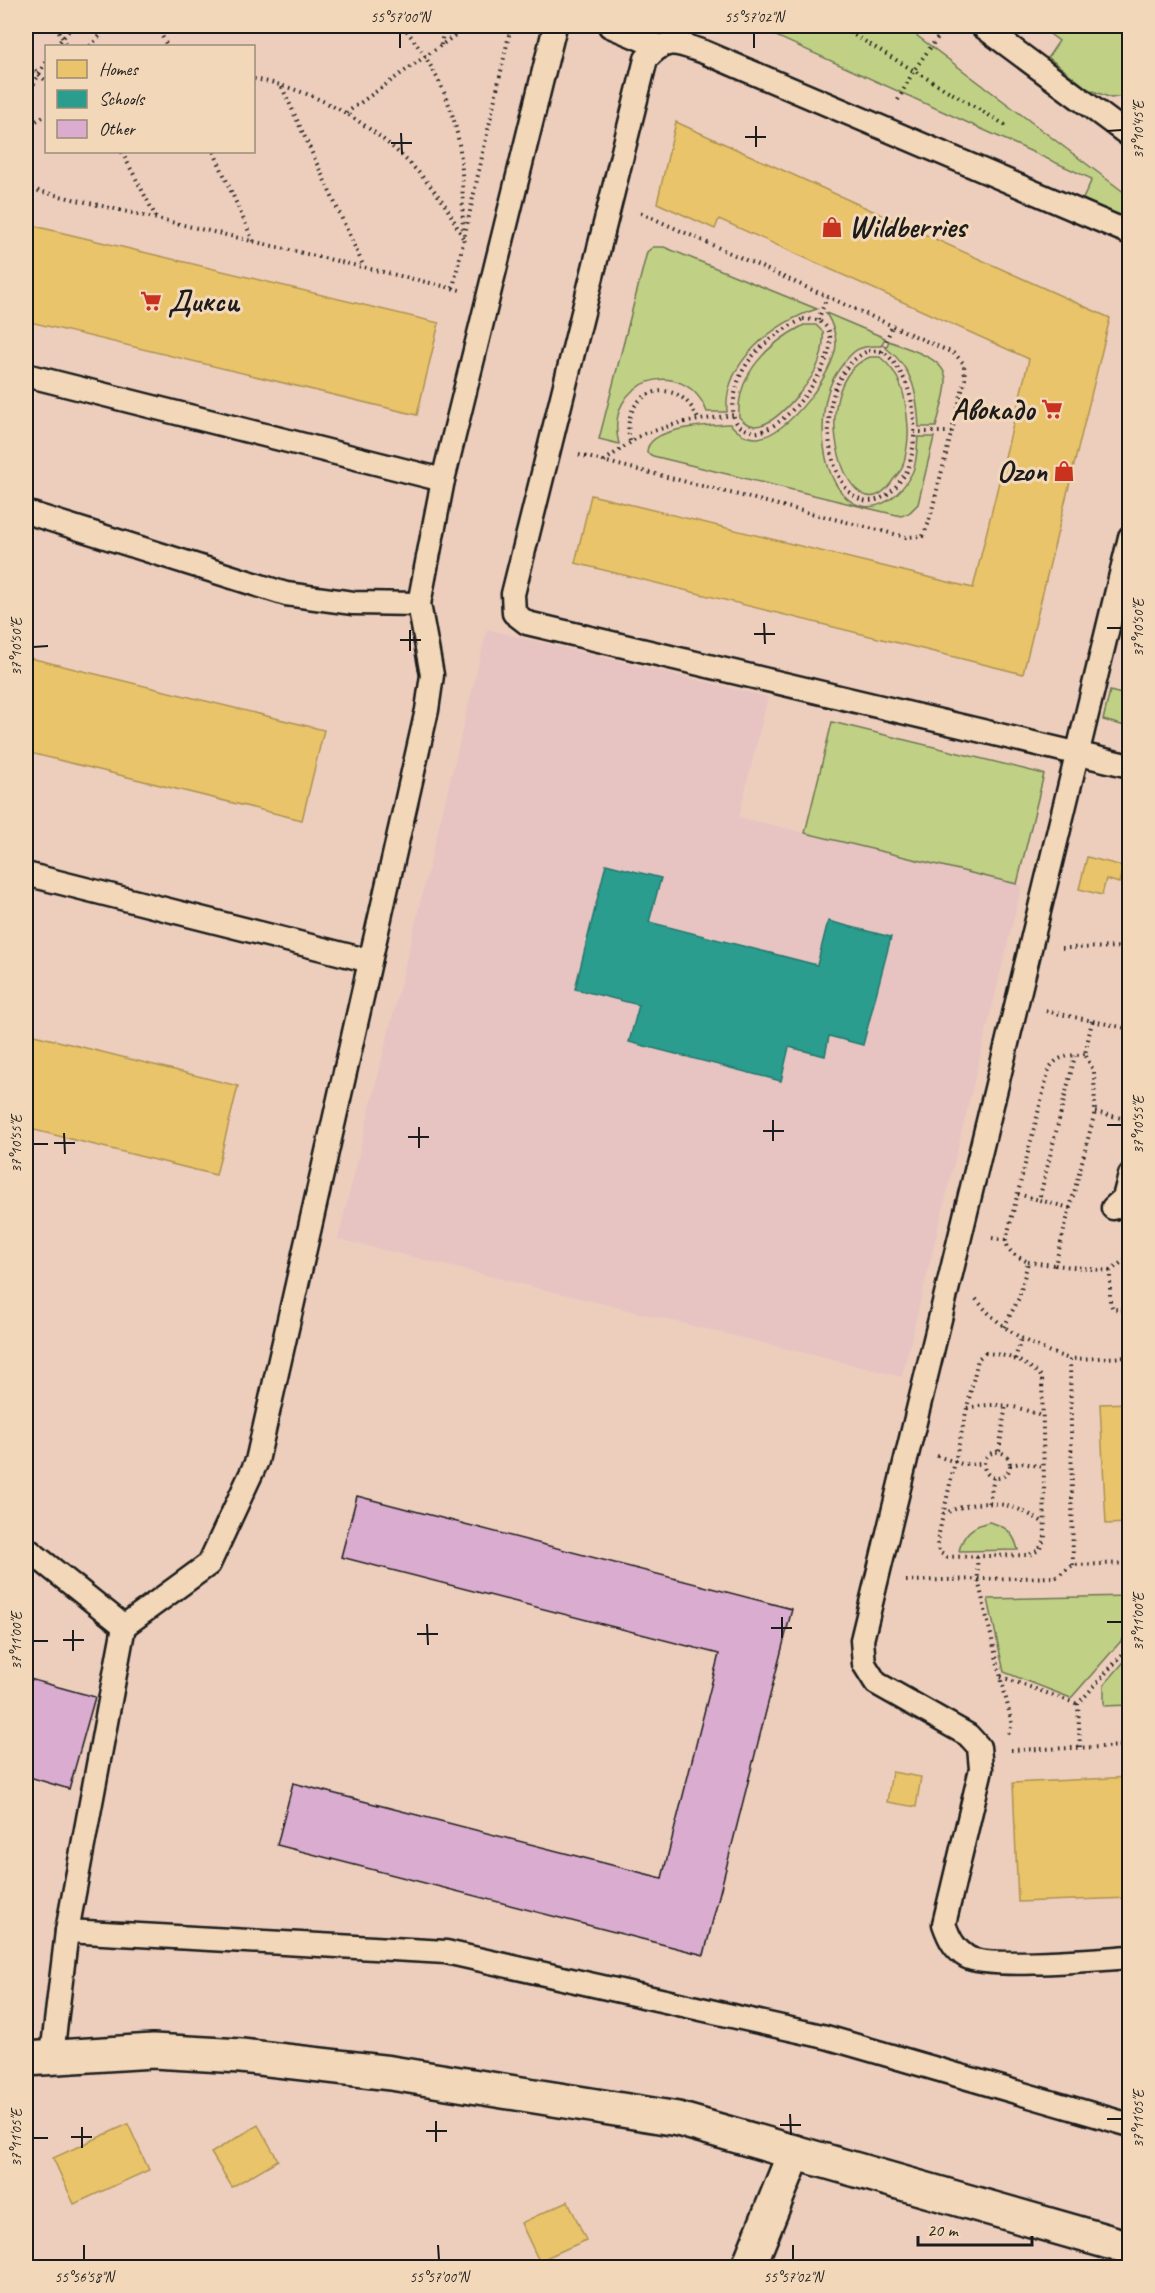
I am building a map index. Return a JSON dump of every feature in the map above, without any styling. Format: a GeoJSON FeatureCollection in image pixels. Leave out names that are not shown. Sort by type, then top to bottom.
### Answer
{"type":"FeatureCollection","features":[{"type":"Feature","properties":{"kind":"main road"},"geometry":{"type":"LineString","coordinates":[[39,2057],[153,2051],[241,2056],[391,2073],[678,2119],[1130,2248]]}},
{"type":"Feature","properties":{"kind":"main road"},"geometry":{"type":"LineString","coordinates":[[748,2268],[795,2152]]}},
{"type":"Feature","properties":{"kind":"lane"},"geometry":{"type":"LineString","coordinates":[[39,2057],[67,1931],[124,1626],[209,1564],[257,1461],[427,710],[432,675],[418,604],[442,480],[555,26]]}},
{"type":"Feature","properties":{"kind":"lane"},"geometry":{"type":"LineString","coordinates":[[610,26],[658,46],[677,43],[704,52],[1130,233]]}},
{"type":"Feature","properties":{"kind":"lane"},"geometry":{"type":"LineString","coordinates":[[982,26],[1130,136]]}},
{"type":"Feature","properties":{"kind":"lane"},"geometry":{"type":"LineString","coordinates":[[658,46],[646,59],[513,594],[514,613],[527,623],[1130,766]]}},
{"type":"Feature","properties":{"kind":"lane"},"geometry":{"type":"LineString","coordinates":[[26,375],[442,480]]}},
{"type":"Feature","properties":{"kind":"lane"},"geometry":{"type":"LineString","coordinates":[[26,512],[286,594],[353,603],[418,604]]}},
{"type":"Feature","properties":{"kind":"lane"},"geometry":{"type":"LineString","coordinates":[[1130,537],[861,1640],[864,1664],[876,1683],[968,1735],[980,1747],[981,1768],[944,1924],[950,1942],[969,1958],[992,1963],[1130,1957]]}},
{"type":"Feature","properties":{"kind":"lane"},"geometry":{"type":"LineString","coordinates":[[26,874],[370,961]]}},
{"type":"Feature","properties":{"kind":"lane"},"geometry":{"type":"LineString","coordinates":[[1113,1208],[1124,1198],[1130,1174]]}},
{"type":"Feature","properties":{"kind":"lane"},"geometry":{"type":"LineString","coordinates":[[26,1548],[124,1626]]}},
{"type":"Feature","properties":{"kind":"lane"},"geometry":{"type":"LineString","coordinates":[[67,1931],[446,1952],[826,2037],[1130,2124]]}},
{"type":"Feature","properties":{"kind":"path"},"geometry":{"type":"LineString","coordinates":[[56,26],[66,45]]}},
{"type":"Feature","properties":{"kind":"path"},"geometry":{"type":"LineString","coordinates":[[57,45],[73,26]]}},
{"type":"Feature","properties":{"kind":"path"},"geometry":{"type":"LineString","coordinates":[[91,45],[109,26]]}},
{"type":"Feature","properties":{"kind":"path"},"geometry":{"type":"LineString","coordinates":[[157,26],[166,45]]}},
{"type":"Feature","properties":{"kind":"path"},"geometry":{"type":"LineString","coordinates":[[403,26],[426,56],[449,102],[460,146],[463,238]]}},
{"type":"Feature","properties":{"kind":"path"},"geometry":{"type":"LineString","coordinates":[[441,45],[444,26]]}},
{"type":"Feature","properties":{"kind":"path"},"geometry":{"type":"LineString","coordinates":[[346,113],[468,26]]}},
{"type":"Feature","properties":{"kind":"path"},"geometry":{"type":"LineString","coordinates":[[453,288],[511,26]]}},
{"type":"Feature","properties":{"kind":"path"},"geometry":{"type":"LineString","coordinates":[[784,26],[795,33],[839,26],[1007,126]]}},
{"type":"Feature","properties":{"kind":"path"},"geometry":{"type":"LineString","coordinates":[[883,128],[914,70],[946,26]]}},
{"type":"Feature","properties":{"kind":"path"},"geometry":{"type":"LineString","coordinates":[[26,62],[45,80]]}},
{"type":"Feature","properties":{"kind":"path"},"geometry":{"type":"LineString","coordinates":[[26,107],[45,63]]}},
{"type":"Feature","properties":{"kind":"path"},"geometry":{"type":"LineString","coordinates":[[255,79],[308,94],[346,113],[382,137],[414,166],[441,200],[463,238]]}},
{"type":"Feature","properties":{"kind":"path"},"geometry":{"type":"LineString","coordinates":[[281,86],[364,267]]}},
{"type":"Feature","properties":{"kind":"path"},"geometry":{"type":"LineString","coordinates":[[26,127],[45,116]]}},
{"type":"Feature","properties":{"kind":"path"},"geometry":{"type":"LineString","coordinates":[[123,153],[157,219]]}},
{"type":"Feature","properties":{"kind":"path"},"geometry":{"type":"LineString","coordinates":[[214,153],[253,241]]}},
{"type":"Feature","properties":{"kind":"path"},"geometry":{"type":"LineString","coordinates":[[26,188],[488,296]]}},
{"type":"Feature","properties":{"kind":"path"},"geometry":{"type":"LineString","coordinates":[[549,447],[906,537],[923,536],[929,522],[964,379],[964,364],[955,354],[645,215],[610,205]]}},
{"type":"Feature","properties":{"kind":"path"},"geometry":{"type":"LineString","coordinates":[[818,320],[827,297]]}},
{"type":"Feature","properties":{"kind":"path"},"geometry":{"type":"LineString","coordinates":[[803,319],[818,320],[828,329],[830,345],[821,372],[802,400],[776,423],[758,432],[742,429],[733,416],[732,404],[739,380],[758,349],[782,330],[803,319]]}},
{"type":"Feature","properties":{"kind":"path"},"geometry":{"type":"LineString","coordinates":[[882,352],[892,326]]}},
{"type":"Feature","properties":{"kind":"path"},"geometry":{"type":"LineString","coordinates":[[868,351],[882,352],[903,373],[911,397],[914,432],[908,470],[891,492],[879,500],[868,502],[855,496],[843,483],[831,454],[828,420],[837,381],[856,356],[868,351]]}},
{"type":"Feature","properties":{"kind":"path"},"geometry":{"type":"LineString","coordinates":[[630,442],[627,430],[628,419],[640,399],[650,393],[662,391],[686,398],[698,419]]}},
{"type":"Feature","properties":{"kind":"path"},"geometry":{"type":"LineString","coordinates":[[604,461],[630,442],[651,432],[698,419],[733,416]]}},
{"type":"Feature","properties":{"kind":"path"},"geometry":{"type":"LineString","coordinates":[[914,432],[951,432]]}},
{"type":"Feature","properties":{"kind":"path"},"geometry":{"type":"LineString","coordinates":[[1056,950],[1065,947],[1130,947]]}},
{"type":"Feature","properties":{"kind":"path"},"geometry":{"type":"LineString","coordinates":[[1037,1009],[1130,1029]]}},
{"type":"Feature","properties":{"kind":"path"},"geometry":{"type":"LineString","coordinates":[[1055,1265],[1095,1112],[1094,1072],[1085,1054],[1092,1021]]}},
{"type":"Feature","properties":{"kind":"path"},"geometry":{"type":"LineString","coordinates":[[1085,1054],[1061,1058],[1054,1061],[1049,1069],[1006,1240],[1007,1248],[1012,1254],[1028,1262],[1110,1271],[1130,1256]]}},
{"type":"Feature","properties":{"kind":"path"},"geometry":{"type":"LineString","coordinates":[[1040,1200],[1075,1056]]}},
{"type":"Feature","properties":{"kind":"path"},"geometry":{"type":"LineString","coordinates":[[1095,1112],[1130,1120]]}},
{"type":"Feature","properties":{"kind":"path"},"geometry":{"type":"LineString","coordinates":[[1018,1194],[1070,1208]]}},
{"type":"Feature","properties":{"kind":"path"},"geometry":{"type":"LineString","coordinates":[[1004,1327],[1020,1298],[1028,1262]]}},
{"type":"Feature","properties":{"kind":"path"},"geometry":{"type":"LineString","coordinates":[[1110,1271],[1110,1302],[1113,1309],[1130,1310]]}},
{"type":"Feature","properties":{"kind":"path"},"geometry":{"type":"LineString","coordinates":[[974,1297],[988,1314],[1004,1327],[1021,1339],[1049,1352],[1070,1359],[1130,1357]]}},
{"type":"Feature","properties":{"kind":"path"},"geometry":{"type":"LineString","coordinates":[[1015,1359],[1021,1339]]}},
{"type":"Feature","properties":{"kind":"path"},"geometry":{"type":"LineString","coordinates":[[985,1353],[1015,1359],[1042,1377],[1045,1538],[1039,1550],[1029,1555],[947,1557],[939,1552],[937,1542],[967,1408],[978,1359],[985,1353]]}},
{"type":"Feature","properties":{"kind":"path"},"geometry":{"type":"LineString","coordinates":[[1070,1359],[1073,1565]]}},
{"type":"Feature","properties":{"kind":"path"},"geometry":{"type":"LineString","coordinates":[[967,1408],[988,1404],[1006,1404],[1027,1409],[1043,1417]]}},
{"type":"Feature","properties":{"kind":"path"},"geometry":{"type":"LineString","coordinates":[[999,1451],[1006,1404]]}},
{"type":"Feature","properties":{"kind":"path"},"geometry":{"type":"LineString","coordinates":[[999,1451],[1009,1459],[1010,1465],[1003,1478],[994,1478],[986,1474],[983,1464],[988,1454],[999,1451]]}},
{"type":"Feature","properties":{"kind":"path"},"geometry":{"type":"LineString","coordinates":[[936,1456],[962,1464],[983,1464]]}},
{"type":"Feature","properties":{"kind":"path"},"geometry":{"type":"LineString","coordinates":[[1010,1465],[1028,1464],[1044,1467]]}},
{"type":"Feature","properties":{"kind":"path"},"geometry":{"type":"LineString","coordinates":[[989,1503],[994,1478]]}},
{"type":"Feature","properties":{"kind":"path"},"geometry":{"type":"LineString","coordinates":[[943,1514],[959,1507],[989,1503],[1012,1506],[1044,1523]]}},
{"type":"Feature","properties":{"kind":"path"},"geometry":{"type":"LineString","coordinates":[[977,1557],[978,1580],[1012,1724],[1007,1737]]}},
{"type":"Feature","properties":{"kind":"path"},"geometry":{"type":"LineString","coordinates":[[904,1581],[1056,1578],[1073,1565],[1130,1563]]}},
{"type":"Feature","properties":{"kind":"path"},"geometry":{"type":"LineString","coordinates":[[1080,1748],[1078,1704],[1130,1646]]}},
{"type":"Feature","properties":{"kind":"path"},"geometry":{"type":"LineString","coordinates":[[1001,1677],[1078,1704]]}},
{"type":"Feature","properties":{"kind":"path"},"geometry":{"type":"LineString","coordinates":[[1007,1750],[1130,1746]]}},
{"type":"Feature","properties":{"kind":"shaded area"},"geometry":{"type":"Polygon","coordinates":[[[487,629],[768,697],[739,817],[1022,885],[902,1377],[338,1239],[487,629]]]}},
{"type":"Feature","properties":{"kind":"green space"},"geometry":{"type":"Polygon","coordinates":[[[754,26],[904,26],[1129,196],[1129,222],[1083,199],[1092,179],[754,26]]]}},
{"type":"Feature","properties":{"kind":"green space"},"geometry":{"type":"Polygon","coordinates":[[[1039,26],[1129,26],[1129,95],[1111,98],[1088,89],[1048,57],[1059,41],[1039,26]]]}},
{"type":"Feature","properties":{"kind":"green space"},"geometry":{"type":"Polygon","coordinates":[[[653,247],[664,247],[817,309],[784,324],[754,347],[742,361],[733,377],[728,394],[727,412],[707,412],[696,394],[682,383],[665,379],[648,382],[634,390],[622,403],[617,422],[619,444],[599,439],[647,252],[653,247]]]}},
{"type":"Feature","properties":{"kind":"green space"},"geometry":{"type":"Polygon","coordinates":[[[826,313],[885,338],[881,346],[867,346],[853,353],[833,380],[824,410],[823,426],[826,459],[831,473],[837,486],[856,504],[867,507],[877,505],[897,494],[912,473],[916,461],[918,437],[934,437],[918,504],[909,513],[901,516],[647,453],[649,444],[657,438],[681,429],[730,424],[742,434],[758,438],[783,426],[796,414],[819,385],[834,356],[835,336],[826,313]]]}},
{"type":"Feature","properties":{"kind":"green space"},"geometry":{"type":"Polygon","coordinates":[[[804,325],[816,325],[823,332],[821,355],[812,376],[790,404],[772,420],[755,426],[746,423],[739,417],[739,401],[749,374],[767,351],[804,325]]]}},
{"type":"Feature","properties":{"kind":"green space"},"geometry":{"type":"Polygon","coordinates":[[[889,341],[933,360],[944,373],[945,393],[936,427],[919,427],[912,383],[903,365],[886,348],[889,341]]]}},
{"type":"Feature","properties":{"kind":"green space"},"geometry":{"type":"Polygon","coordinates":[[[870,357],[880,357],[894,372],[902,389],[908,431],[908,442],[901,470],[891,483],[875,496],[860,492],[847,477],[838,453],[835,425],[838,397],[849,373],[870,357]]]}},
{"type":"Feature","properties":{"kind":"green space"},"geometry":{"type":"Polygon","coordinates":[[[1110,691],[1129,696],[1129,727],[1103,720],[1110,691]]]}},
{"type":"Feature","properties":{"kind":"green space"},"geometry":{"type":"Polygon","coordinates":[[[832,722],[1044,774],[1017,884],[805,833],[832,722]]]}},
{"type":"Feature","properties":{"kind":"green space"},"geometry":{"type":"Polygon","coordinates":[[[989,1522],[1008,1531],[1018,1550],[959,1551],[969,1532],[989,1522]]]}},
{"type":"Feature","properties":{"kind":"green space"},"geometry":{"type":"Polygon","coordinates":[[[1129,1596],[1129,1632],[1071,1698],[1004,1672],[988,1599],[1129,1596]]]}},
{"type":"Feature","properties":{"kind":"green space"},"geometry":{"type":"Polygon","coordinates":[[[1129,1656],[1129,1705],[1104,1706],[1104,1685],[1129,1656]]]}},
{"type":"Feature","properties":{"kind":"building: Homes"},"geometry":{"type":"Polygon","coordinates":[[[676,122],[1110,318],[1023,674],[575,563],[591,495],[973,588],[1029,359],[719,219],[715,229],[657,203],[676,122]]]}},
{"type":"Feature","properties":{"kind":"building: Homes"},"geometry":{"type":"Polygon","coordinates":[[[26,224],[439,323],[417,415],[26,321],[26,224]]]}},
{"type":"Feature","properties":{"kind":"building: Homes"},"geometry":{"type":"Polygon","coordinates":[[[26,657],[324,730],[302,820],[26,752],[26,657]]]}},
{"type":"Feature","properties":{"kind":"building: Homes"},"geometry":{"type":"Polygon","coordinates":[[[1087,857],[1123,866],[1119,883],[1106,879],[1102,895],[1079,889],[1087,857]]]}},
{"type":"Feature","properties":{"kind":"building: Homes"},"geometry":{"type":"Polygon","coordinates":[[[26,1033],[238,1086],[216,1175],[26,1128],[26,1033]]]}},
{"type":"Feature","properties":{"kind":"building: Homes"},"geometry":{"type":"Polygon","coordinates":[[[1130,1403],[1130,1523],[1106,1524],[1100,1404],[1130,1403]]]}},
{"type":"Feature","properties":{"kind":"building: Homes"},"geometry":{"type":"Polygon","coordinates":[[[892,1772],[921,1777],[916,1807],[887,1802],[892,1772]]]}},
{"type":"Feature","properties":{"kind":"building: Homes"},"geometry":{"type":"Polygon","coordinates":[[[1130,1777],[1130,1898],[1018,1902],[1013,1783],[1130,1777]]]}},
{"type":"Feature","properties":{"kind":"building: Homes"},"geometry":{"type":"Polygon","coordinates":[[[128,2124],[149,2170],[74,2204],[53,2158],[128,2124]]]}},
{"type":"Feature","properties":{"kind":"building: Homes"},"geometry":{"type":"Polygon","coordinates":[[[258,2125],[278,2160],[232,2187],[211,2153],[258,2125]]]}},
{"type":"Feature","properties":{"kind":"building: Homes"},"geometry":{"type":"Polygon","coordinates":[[[568,2201],[586,2240],[539,2261],[521,2223],[568,2201]]]}},
{"type":"Feature","properties":{"kind":"building: Schools"},"geometry":{"type":"Polygon","coordinates":[[[606,864],[661,878],[649,922],[817,965],[828,921],[891,937],[863,1045],[829,1036],[825,1056],[789,1047],[781,1081],[629,1042],[639,1005],[575,989],[606,864]]]}},
{"type":"Feature","properties":{"kind":"building: Other"},"geometry":{"type":"Polygon","coordinates":[[[357,1496],[792,1609],[704,1955],[277,1845],[293,1783],[662,1878],[719,1654],[341,1557],[357,1496]]]}},
{"type":"Feature","properties":{"kind":"building: Other"},"geometry":{"type":"Polygon","coordinates":[[[26,1678],[95,1697],[69,1789],[26,1776],[26,1678]]]}},
{"type":"Feature","properties":{"kind":"place","name":"Wildberries"},"geometry":{"type":"Point","coordinates":[832,227]}},
{"type":"Feature","properties":{"kind":"place","name":"Дикси"},"geometry":{"type":"Point","coordinates":[151,301]}},
{"type":"Feature","properties":{"kind":"place","name":"Авокадо"},"geometry":{"type":"Point","coordinates":[1052,409]}},
{"type":"Feature","properties":{"kind":"place","name":"Ozon"},"geometry":{"type":"Point","coordinates":[1064,471]}}]}
